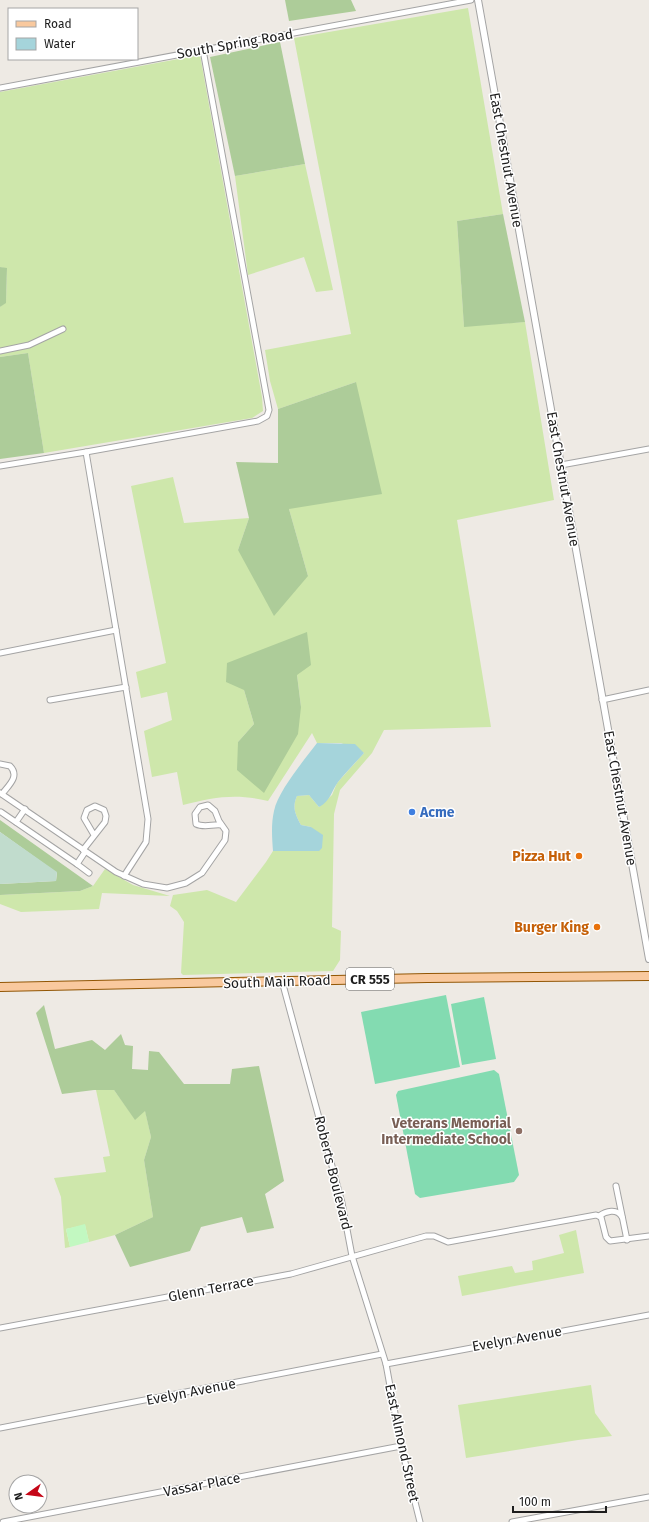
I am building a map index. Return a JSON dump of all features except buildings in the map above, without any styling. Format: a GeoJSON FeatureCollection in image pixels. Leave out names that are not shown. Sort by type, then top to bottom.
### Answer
{"type":"FeatureCollection","features":[{"type":"Feature","properties":{"kind":"main road","name":"South Main Road"},"geometry":{"type":"LineString","coordinates":[[0,987],[282,981],[649,976]]}},
{"type":"Feature","properties":{"kind":"street","name":"South Spring Road"},"geometry":{"type":"LineString","coordinates":[[0,88],[471,0]]}},
{"type":"Feature","properties":{"kind":"street","name":"East Chestnut Avenue"},"geometry":{"type":"LineString","coordinates":[[478,0],[649,959]]}},
{"type":"Feature","properties":{"kind":"street"},"geometry":{"type":"LineString","coordinates":[[0,466],[258,421],[267,416],[269,410],[203,50]]}},
{"type":"Feature","properties":{"kind":"street"},"geometry":{"type":"LineString","coordinates":[[0,351],[29,345],[63,329]]}},
{"type":"Feature","properties":{"kind":"street"},"geometry":{"type":"LineString","coordinates":[[561,465],[649,449]]}},
{"type":"Feature","properties":{"kind":"street"},"geometry":{"type":"LineString","coordinates":[[86,452],[148,827],[146,842],[124,876]]}},
{"type":"Feature","properties":{"kind":"street"},"geometry":{"type":"LineString","coordinates":[[0,653],[116,630]]}},
{"type":"Feature","properties":{"kind":"street"},"geometry":{"type":"LineString","coordinates":[[50,700],[126,687]]}},
{"type":"Feature","properties":{"kind":"street"},"geometry":{"type":"LineString","coordinates":[[602,700],[649,690]]}},
{"type":"Feature","properties":{"kind":"street"},"geometry":{"type":"LineString","coordinates":[[0,764],[10,766],[15,773],[15,778],[1,793],[84,851],[124,876],[143,884],[167,888],[186,883],[202,873],[225,840],[226,830],[221,825],[215,811],[208,805],[200,807],[195,814],[195,822],[198,826],[221,825]]}},
{"type":"Feature","properties":{"kind":"street"},"geometry":{"type":"LineString","coordinates":[[78,864],[94,835],[105,822],[106,816],[104,810],[96,806],[86,810],[84,818],[94,835]]}},
{"type":"Feature","properties":{"kind":"street"},"geometry":{"type":"LineString","coordinates":[[16,822],[25,809]]}},
{"type":"Feature","properties":{"kind":"street"},"geometry":{"type":"LineString","coordinates":[[1,812],[89,873]]}},
{"type":"Feature","properties":{"kind":"street","name":"Roberts Boulevard"},"geometry":{"type":"LineString","coordinates":[[282,981],[342,1202],[352,1256],[386,1364]]}},
{"type":"Feature","properties":{"kind":"street"},"geometry":{"type":"LineString","coordinates":[[616,1186],[627,1240]]}},
{"type":"Feature","properties":{"kind":"street","name":"Glenn Terrace"},"geometry":{"type":"LineString","coordinates":[[0,1328],[291,1274],[420,1238],[434,1236],[448,1242],[586,1216],[599,1216],[614,1211],[620,1212],[623,1217]]}},
{"type":"Feature","properties":{"kind":"street"},"geometry":{"type":"LineString","coordinates":[[599,1216],[608,1240],[613,1242],[649,1236]]}},
{"type":"Feature","properties":{"kind":"street","name":"Evelyn Avenue"},"geometry":{"type":"LineString","coordinates":[[386,1364],[649,1315]]}},
{"type":"Feature","properties":{"kind":"street","name":"Evelyn Avenue"},"geometry":{"type":"LineString","coordinates":[[0,1428],[382,1354]]}},
{"type":"Feature","properties":{"kind":"street","name":"East Almond Street"},"geometry":{"type":"LineString","coordinates":[[386,1364],[401,1446],[420,1522]]}},
{"type":"Feature","properties":{"kind":"street","name":"Vassar Place"},"geometry":{"type":"LineString","coordinates":[[3,1522],[401,1446]]}},
{"type":"Feature","properties":{"kind":"street"},"geometry":{"type":"LineString","coordinates":[[512,1522],[649,1497]]}},
{"type":"Feature","properties":{"kind":"green space"},"geometry":{"type":"Polygon","coordinates":[[[285,0],[351,0],[356,11],[289,21],[285,0]]]}},
{"type":"Feature","properties":{"kind":"green space"},"geometry":{"type":"Polygon","coordinates":[[[468,8],[503,214],[457,221],[464,326],[525,322],[554,500],[457,520],[491,727],[384,730],[372,753],[340,790],[334,814],[332,927],[341,931],[340,960],[333,971],[183,975],[181,973],[184,922],[177,911],[170,906],[173,895],[207,890],[236,902],[273,851],[319,851],[311,827],[301,825],[297,817],[294,807],[295,800],[297,796],[309,795],[319,807],[332,795],[337,783],[364,753],[341,743],[317,743],[312,733],[268,801],[246,797],[225,797],[183,805],[177,772],[152,777],[144,731],[172,720],[167,692],[141,698],[136,672],[166,663],[131,486],[173,477],[184,523],[249,518],[238,550],[308,576],[289,509],[356,382],[278,409],[270,381],[265,350],[351,334],[294,38],[468,8]],[[297,675],[244,690],[254,724],[238,742],[301,707],[297,675]]]}},
{"type":"Feature","properties":{"kind":"green space"},"geometry":{"type":"Polygon","coordinates":[[[280,42],[305,164],[235,176],[210,57],[280,42]]]}},
{"type":"Feature","properties":{"kind":"green space"},"geometry":{"type":"Polygon","coordinates":[[[200,55],[262,397],[263,411],[252,418],[44,453],[28,353],[0,357],[0,307],[6,302],[7,269],[0,267],[0,92],[200,55]]]}},
{"type":"Feature","properties":{"kind":"green space"},"geometry":{"type":"Polygon","coordinates":[[[305,164],[333,290],[316,292],[304,257],[248,275],[235,176],[305,164]]]}},
{"type":"Feature","properties":{"kind":"green space"},"geometry":{"type":"Polygon","coordinates":[[[503,214],[525,322],[464,327],[457,221],[503,214]]]}},
{"type":"Feature","properties":{"kind":"green space"},"geometry":{"type":"Polygon","coordinates":[[[0,267],[7,268],[6,303],[0,307],[0,267]]]}},
{"type":"Feature","properties":{"kind":"green space"},"geometry":{"type":"Polygon","coordinates":[[[28,353],[44,453],[0,459],[0,357],[28,353]]]}},
{"type":"Feature","properties":{"kind":"green space"},"geometry":{"type":"Polygon","coordinates":[[[356,382],[382,494],[289,509],[308,576],[274,616],[238,550],[249,518],[236,462],[278,463],[278,409],[356,382]]]}},
{"type":"Feature","properties":{"kind":"green space"},"geometry":{"type":"Polygon","coordinates":[[[307,632],[311,665],[297,675],[301,707],[298,734],[264,793],[237,770],[238,742],[254,724],[244,690],[226,682],[227,663],[307,632]]]}},
{"type":"Feature","properties":{"kind":"green space"},"geometry":{"type":"Polygon","coordinates":[[[0,820],[93,886],[80,891],[0,895],[0,884],[56,881],[57,873],[0,832],[0,820]]]}},
{"type":"Feature","properties":{"kind":"green space"},"geometry":{"type":"Polygon","coordinates":[[[0,832],[57,872],[56,881],[0,884],[0,832]]]}},
{"type":"Feature","properties":{"kind":"green space"},"geometry":{"type":"Polygon","coordinates":[[[105,869],[133,885],[170,896],[102,893],[99,909],[21,912],[0,904],[0,895],[80,891],[93,886],[105,869]]]}},
{"type":"Feature","properties":{"kind":"green space"},"geometry":{"type":"Polygon","coordinates":[[[446,995],[460,1067],[375,1084],[361,1012],[446,995]]]}},
{"type":"Feature","properties":{"kind":"green space"},"geometry":{"type":"Polygon","coordinates":[[[484,997],[496,1059],[462,1065],[451,1004],[484,997]]]}},
{"type":"Feature","properties":{"kind":"green space"},"geometry":{"type":"Polygon","coordinates":[[[44,1005],[55,1049],[92,1040],[105,1050],[121,1034],[125,1045],[133,1046],[132,1069],[148,1070],[149,1051],[159,1052],[184,1084],[230,1084],[232,1069],[259,1066],[284,1181],[265,1194],[274,1228],[247,1233],[242,1217],[201,1227],[190,1251],[130,1267],[115,1235],[153,1217],[144,1160],[151,1137],[145,1111],[135,1120],[114,1090],[94,1090],[62,1094],[36,1013],[44,1005]]]}},
{"type":"Feature","properties":{"kind":"green space"},"geometry":{"type":"Polygon","coordinates":[[[494,1070],[499,1074],[519,1175],[514,1182],[420,1198],[415,1194],[396,1095],[398,1091],[494,1070]]]}},
{"type":"Feature","properties":{"kind":"green space"},"geometry":{"type":"Polygon","coordinates":[[[96,1090],[114,1090],[135,1119],[145,1110],[151,1137],[144,1160],[153,1217],[115,1235],[89,1242],[85,1225],[66,1229],[70,1247],[65,1248],[61,1197],[54,1178],[106,1172],[103,1157],[110,1156],[96,1090]]]}},
{"type":"Feature","properties":{"kind":"green space"},"geometry":{"type":"Polygon","coordinates":[[[85,1224],[89,1242],[70,1247],[66,1229],[85,1224]]]}},
{"type":"Feature","properties":{"kind":"green space"},"geometry":{"type":"Polygon","coordinates":[[[576,1230],[584,1273],[462,1296],[458,1276],[512,1266],[515,1273],[533,1270],[532,1261],[564,1253],[559,1235],[576,1230]]]}},
{"type":"Feature","properties":{"kind":"green space"},"geometry":{"type":"Polygon","coordinates":[[[591,1385],[595,1413],[612,1436],[466,1458],[458,1405],[591,1385]]]}},
{"type":"Feature","properties":{"kind":"water"},"geometry":{"type":"Polygon","coordinates":[[[317,743],[355,744],[364,753],[338,782],[323,805],[319,807],[309,795],[297,796],[295,800],[294,807],[301,825],[311,827],[323,835],[322,848],[319,851],[273,851],[272,821],[277,803],[292,776],[317,743]]]}},
{"type":"Feature","properties":{"kind":"place","name":"Acme"},"geometry":{"type":"Point","coordinates":[412,812]}},
{"type":"Feature","properties":{"kind":"place","name":"Pizza Hut"},"geometry":{"type":"Point","coordinates":[579,856]}},
{"type":"Feature","properties":{"kind":"place","name":"Burger King"},"geometry":{"type":"Point","coordinates":[597,927]}},
{"type":"Feature","properties":{"kind":"place","name":"Veterans Memorial Intermediate School"},"geometry":{"type":"Point","coordinates":[519,1131]}}]}
